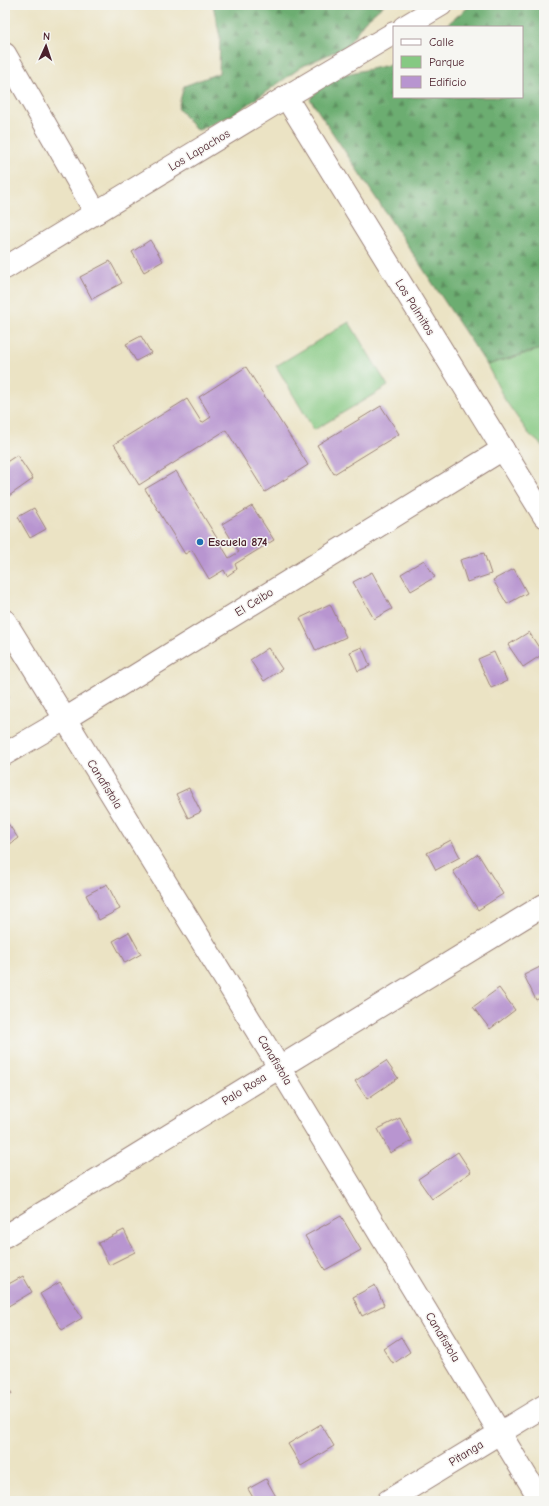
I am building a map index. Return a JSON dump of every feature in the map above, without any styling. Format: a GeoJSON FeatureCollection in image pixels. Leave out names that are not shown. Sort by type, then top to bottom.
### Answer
{"type":"FeatureCollection","features":[{"type":"Feature","properties":{"kind":"street"},"geometry":{"type":"LineString","coordinates":[[406,26],[441,5]]}},
{"type":"Feature","properties":{"kind":"street","name":"Los Lapachos"},"geometry":{"type":"LineString","coordinates":[[5,268],[393,34]]}},
{"type":"Feature","properties":{"kind":"street"},"geometry":{"type":"LineString","coordinates":[[5,54],[96,213]]}},
{"type":"Feature","properties":{"kind":"street","name":"Los Palmitos"},"geometry":{"type":"LineString","coordinates":[[286,97],[544,516]]}},
{"type":"Feature","properties":{"kind":"street","name":"El Ceibo"},"geometry":{"type":"LineString","coordinates":[[5,754],[65,719],[503,449]]}},
{"type":"Feature","properties":{"kind":"street","name":"Canafistola"},"geometry":{"type":"LineString","coordinates":[[5,621],[279,1067],[541,1501]]}},
{"type":"Feature","properties":{"kind":"street","name":"Palo Rosa"},"geometry":{"type":"LineString","coordinates":[[5,1236],[544,905]]}},
{"type":"Feature","properties":{"kind":"street","name":"Pitanga"},"geometry":{"type":"LineString","coordinates":[[388,1501],[544,1406]]}},
{"type":"Feature","properties":{"kind":"green space"},"geometry":{"type":"Polygon","coordinates":[[[213,5],[384,5],[364,22],[347,46],[303,66],[236,113],[199,130],[195,129],[178,108],[184,86],[219,73],[220,37],[213,5]]]}},
{"type":"Feature","properties":{"kind":"green space"},"geometry":{"type":"Polygon","coordinates":[[[471,5],[544,5],[544,348],[487,365],[310,99],[331,77],[393,64],[393,98],[523,98],[523,26],[445,26],[471,5]]]}},
{"type":"Feature","properties":{"kind":"green space"},"geometry":{"type":"Polygon","coordinates":[[[349,322],[388,386],[314,430],[276,366],[349,322]]]}},
{"type":"Feature","properties":{"kind":"green space"},"geometry":{"type":"Polygon","coordinates":[[[544,348],[544,447],[529,434],[505,400],[487,365],[544,348]]]}},
{"type":"Feature","properties":{"kind":"building"},"geometry":{"type":"Polygon","coordinates":[[[150,240],[163,261],[144,272],[132,252],[150,240]]]}},
{"type":"Feature","properties":{"kind":"building"},"geometry":{"type":"Polygon","coordinates":[[[110,261],[122,283],[92,299],[80,277],[110,261]]]}},
{"type":"Feature","properties":{"kind":"building"},"geometry":{"type":"Polygon","coordinates":[[[141,336],[151,353],[136,361],[126,344],[141,336]]]}},
{"type":"Feature","properties":{"kind":"building"},"geometry":{"type":"Polygon","coordinates":[[[246,367],[308,465],[265,492],[226,430],[139,485],[114,444],[187,399],[202,423],[211,417],[199,397],[246,367]]]}},
{"type":"Feature","properties":{"kind":"building"},"geometry":{"type":"Polygon","coordinates":[[[381,406],[399,434],[334,474],[317,445],[381,406]]]}},
{"type":"Feature","properties":{"kind":"building"},"geometry":{"type":"Polygon","coordinates":[[[17,455],[33,479],[6,498],[5,463],[17,455]]]}},
{"type":"Feature","properties":{"kind":"building"},"geometry":{"type":"Polygon","coordinates":[[[176,471],[229,558],[239,552],[222,524],[252,506],[274,540],[235,564],[237,569],[227,576],[224,570],[209,579],[192,550],[185,554],[145,489],[176,471]]]}},
{"type":"Feature","properties":{"kind":"building"},"geometry":{"type":"Polygon","coordinates":[[[34,508],[46,529],[30,538],[18,517],[34,508]]]}},
{"type":"Feature","properties":{"kind":"building"},"geometry":{"type":"Polygon","coordinates":[[[484,553],[491,574],[467,582],[460,560],[484,553]]]}},
{"type":"Feature","properties":{"kind":"building"},"geometry":{"type":"Polygon","coordinates":[[[424,560],[435,577],[411,591],[401,574],[424,560]]]}},
{"type":"Feature","properties":{"kind":"building"},"geometry":{"type":"Polygon","coordinates":[[[514,569],[527,593],[507,604],[493,580],[514,569]]]}},
{"type":"Feature","properties":{"kind":"building"},"geometry":{"type":"Polygon","coordinates":[[[372,572],[392,609],[374,619],[353,582],[372,572]]]}},
{"type":"Feature","properties":{"kind":"building"},"geometry":{"type":"Polygon","coordinates":[[[330,604],[346,637],[316,651],[300,618],[330,604]]]}},
{"type":"Feature","properties":{"kind":"building"},"geometry":{"type":"Polygon","coordinates":[[[529,632],[543,654],[523,667],[508,645],[529,632]]]}},
{"type":"Feature","properties":{"kind":"building"},"geometry":{"type":"Polygon","coordinates":[[[362,647],[370,666],[358,671],[350,652],[362,647]]]}},
{"type":"Feature","properties":{"kind":"building"},"geometry":{"type":"Polygon","coordinates":[[[268,648],[282,669],[264,681],[250,660],[268,648]]]}},
{"type":"Feature","properties":{"kind":"building"},"geometry":{"type":"Polygon","coordinates":[[[494,652],[507,681],[491,688],[478,659],[494,652]]]}},
{"type":"Feature","properties":{"kind":"building"},"geometry":{"type":"Polygon","coordinates":[[[5,689],[9,697],[5,700],[5,689]]]}},
{"type":"Feature","properties":{"kind":"building"},"geometry":{"type":"Polygon","coordinates":[[[189,788],[201,812],[188,818],[176,794],[189,788]]]}},
{"type":"Feature","properties":{"kind":"building"},"geometry":{"type":"Polygon","coordinates":[[[7,822],[18,838],[5,848],[5,823],[7,822]]]}},
{"type":"Feature","properties":{"kind":"building"},"geometry":{"type":"Polygon","coordinates":[[[451,840],[460,857],[436,870],[427,853],[451,840]]]}},
{"type":"Feature","properties":{"kind":"building"},"geometry":{"type":"Polygon","coordinates":[[[478,854],[503,894],[478,910],[453,871],[478,854]]]}},
{"type":"Feature","properties":{"kind":"building"},"geometry":{"type":"Polygon","coordinates":[[[107,884],[120,909],[99,920],[86,895],[107,884]]]}},
{"type":"Feature","properties":{"kind":"building"},"geometry":{"type":"Polygon","coordinates":[[[129,932],[141,954],[125,963],[113,941],[129,932]]]}},
{"type":"Feature","properties":{"kind":"building"},"geometry":{"type":"Polygon","coordinates":[[[544,965],[544,996],[536,1000],[524,975],[544,965]]]}},
{"type":"Feature","properties":{"kind":"building"},"geometry":{"type":"Polygon","coordinates":[[[499,988],[515,1010],[490,1029],[473,1007],[499,988]]]}},
{"type":"Feature","properties":{"kind":"building"},"geometry":{"type":"Polygon","coordinates":[[[386,1061],[398,1078],[367,1099],[355,1081],[386,1061]]]}},
{"type":"Feature","properties":{"kind":"building"},"geometry":{"type":"Polygon","coordinates":[[[400,1118],[412,1141],[390,1153],[378,1129],[400,1118]]]}},
{"type":"Feature","properties":{"kind":"building"},"geometry":{"type":"Polygon","coordinates":[[[458,1152],[471,1172],[432,1199],[418,1179],[458,1152]]]}},
{"type":"Feature","properties":{"kind":"building"},"geometry":{"type":"Polygon","coordinates":[[[341,1216],[361,1250],[325,1270],[305,1236],[341,1216]]]}},
{"type":"Feature","properties":{"kind":"building"},"geometry":{"type":"Polygon","coordinates":[[[124,1230],[135,1252],[109,1265],[98,1243],[124,1230]]]}},
{"type":"Feature","properties":{"kind":"building"},"geometry":{"type":"Polygon","coordinates":[[[23,1276],[32,1292],[5,1308],[5,1286],[23,1276]]]}},
{"type":"Feature","properties":{"kind":"building"},"geometry":{"type":"Polygon","coordinates":[[[60,1282],[82,1318],[62,1330],[40,1294],[60,1282]]]}},
{"type":"Feature","properties":{"kind":"building"},"geometry":{"type":"Polygon","coordinates":[[[375,1285],[384,1305],[362,1316],[353,1297],[375,1285]]]}},
{"type":"Feature","properties":{"kind":"building"},"geometry":{"type":"Polygon","coordinates":[[[401,1337],[410,1352],[393,1364],[383,1349],[401,1337]]]}},
{"type":"Feature","properties":{"kind":"building"},"geometry":{"type":"Polygon","coordinates":[[[5,1381],[12,1394],[5,1398],[5,1381]]]}},
{"type":"Feature","properties":{"kind":"building"},"geometry":{"type":"Polygon","coordinates":[[[321,1424],[334,1446],[301,1466],[288,1444],[321,1424]]]}},
{"type":"Feature","properties":{"kind":"building"},"geometry":{"type":"Polygon","coordinates":[[[266,1479],[278,1500],[255,1501],[248,1489],[266,1479]]]}},
{"type":"Feature","properties":{"kind":"place","name":"Escuela 874"},"geometry":{"type":"Point","coordinates":[200,542]}}]}
